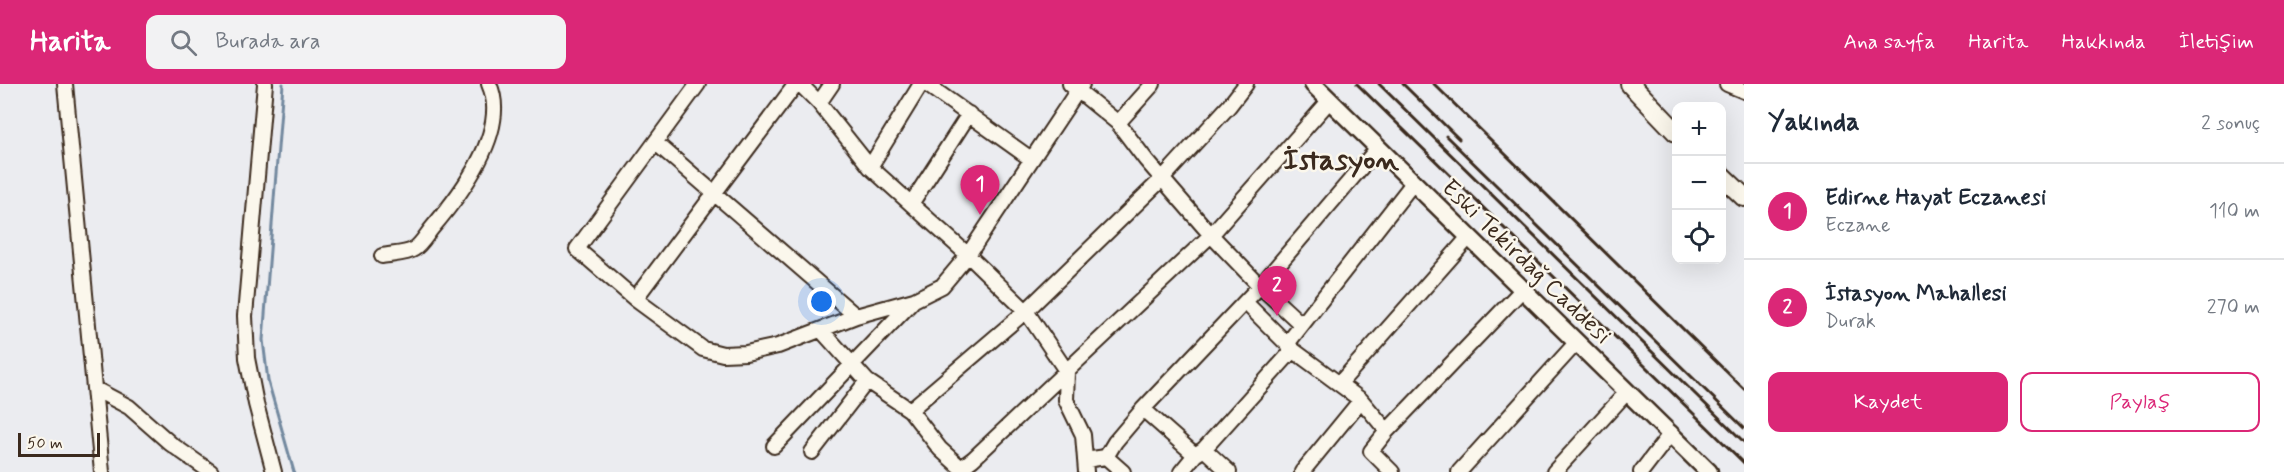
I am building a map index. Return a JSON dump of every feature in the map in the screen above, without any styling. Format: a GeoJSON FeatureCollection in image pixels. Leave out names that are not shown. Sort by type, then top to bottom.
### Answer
{"type":"FeatureCollection","features":[{"type":"Feature","properties":{"kind":"main road"},"geometry":{"type":"LineString","coordinates":[[1630,84],[1672,127]]}},
{"type":"Feature","properties":{"kind":"main road"},"geometry":{"type":"LineString","coordinates":[[1726,180],[1744,197]]}},
{"type":"Feature","properties":{"kind":"street"},"geometry":{"type":"LineString","coordinates":[[65,84],[102,472]]}},
{"type":"Feature","properties":{"kind":"street"},"geometry":{"type":"LineString","coordinates":[[266,84],[245,316],[247,358],[256,404],[274,472]]}},
{"type":"Feature","properties":{"kind":"street"},"geometry":{"type":"LineString","coordinates":[[382,256],[413,250],[440,219],[475,169],[492,131],[493,94],[489,84]]}},
{"type":"Feature","properties":{"kind":"street"},"geometry":{"type":"LineString","coordinates":[[698,84],[577,249],[635,299],[704,349],[723,354],[746,353],[778,346],[856,316],[914,300],[942,286],[968,255],[1076,87],[1118,123],[1211,235],[1260,286],[1301,324]]}},
{"type":"Feature","properties":{"kind":"street"},"geometry":{"type":"LineString","coordinates":[[635,299],[798,84],[819,103],[870,167],[968,255],[1026,311],[1067,372],[1066,400],[1083,435],[1085,466],[1106,457],[1114,442],[1246,303],[1377,148]]}},
{"type":"Feature","properties":{"kind":"street"},"geometry":{"type":"LineString","coordinates":[[819,103],[832,84]]}},
{"type":"Feature","properties":{"kind":"street"},"geometry":{"type":"LineString","coordinates":[[870,167],[921,84]]}},
{"type":"Feature","properties":{"kind":"street"},"geometry":{"type":"LineString","coordinates":[[926,84],[1031,159]]}},
{"type":"Feature","properties":{"kind":"street"},"geometry":{"type":"LineString","coordinates":[[1118,123],[1153,84]]}},
{"type":"Feature","properties":{"kind":"street"},"geometry":{"type":"LineString","coordinates":[[910,410],[1026,311],[1162,178],[1229,106],[1246,84]]}},
{"type":"Feature","properties":{"kind":"street","name":"Eski Tekirdağ Caddesi"},"geometry":{"type":"LineString","coordinates":[[1312,84],[1709,472]]}},
{"type":"Feature","properties":{"kind":"street"},"geometry":{"type":"LineString","coordinates":[[1727,84],[1744,91]]}},
{"type":"Feature","properties":{"kind":"street"},"geometry":{"type":"LineString","coordinates":[[822,331],[867,381],[910,410],[940,449],[961,468],[1067,372],[1211,235],[1330,100]]}},
{"type":"Feature","properties":{"kind":"street"},"geometry":{"type":"LineString","coordinates":[[911,204],[969,114]]}},
{"type":"Feature","properties":{"kind":"street"},"geometry":{"type":"LineString","coordinates":[[656,143],[856,316]]}},
{"type":"Feature","properties":{"kind":"street"},"geometry":{"type":"LineString","coordinates":[[1181,472],[1290,347],[1301,324],[1413,183]]}},
{"type":"Feature","properties":{"kind":"street"},"geometry":{"type":"LineString","coordinates":[[1340,383],[1469,237]]}},
{"type":"Feature","properties":{"kind":"street"},"geometry":{"type":"LineString","coordinates":[[1392,472],[1371,451],[1387,431],[1523,289]]}},
{"type":"Feature","properties":{"kind":"street"},"geometry":{"type":"LineString","coordinates":[[774,446],[914,300]]}},
{"type":"Feature","properties":{"kind":"street"},"geometry":{"type":"LineString","coordinates":[[1246,303],[1290,347],[1361,400],[1387,431]]}},
{"type":"Feature","properties":{"kind":"street"},"geometry":{"type":"LineString","coordinates":[[1459,472],[1577,342]]}},
{"type":"Feature","properties":{"kind":"street"},"geometry":{"type":"LineString","coordinates":[[812,452],[867,381]]}},
{"type":"Feature","properties":{"kind":"street"},"geometry":{"type":"LineString","coordinates":[[95,388],[129,407],[171,444],[211,472]]}},
{"type":"Feature","properties":{"kind":"street"},"geometry":{"type":"LineString","coordinates":[[1554,472],[1627,392]]}},
{"type":"Feature","properties":{"kind":"street"},"geometry":{"type":"LineString","coordinates":[[1303,471],[1361,400]]}},
{"type":"Feature","properties":{"kind":"street"},"geometry":{"type":"LineString","coordinates":[[1143,409],[1229,472]]}},
{"type":"Feature","properties":{"kind":"street"},"geometry":{"type":"LineString","coordinates":[[1641,472],[1671,433]]}},
{"type":"Feature","properties":{"kind":"street"},"geometry":{"type":"LineString","coordinates":[[1106,457],[1123,472]]}},
{"type":"Feature","properties":{"kind":"waterway"},"geometry":{"type":"LineString","coordinates":[[283,84],[263,340],[268,381],[294,472]]}},
{"type":"Feature","properties":{"kind":"railway"},"geometry":{"type":"LineString","coordinates":[[1357,84],[1744,463]]}},
{"type":"Feature","properties":{"kind":"railway"},"geometry":{"type":"LineString","coordinates":[[1379,84],[1744,442]]}},
{"type":"Feature","properties":{"kind":"railway"},"geometry":{"type":"LineString","coordinates":[[1403,84],[1459,139]]}},
{"type":"Feature","properties":{"kind":"railway"},"geometry":{"type":"LineString","coordinates":[[1434,84],[1744,389]]}},
{"type":"Feature","properties":{"kind":"railway"},"geometry":{"type":"LineString","coordinates":[[1446,136],[1744,428]]}},
{"type":"Feature","properties":{"kind":"place","name":"Edirne Hayat Eczanesi"},"geometry":{"type":"Point","coordinates":[980,215]}},
{"type":"Feature","properties":{"kind":"place","name":"İstasyon Mahallesi"},"geometry":{"type":"Point","coordinates":[1277,316]}},
{"type":"Feature","properties":{"kind":"district","name":"İstasyon"},"geometry":{"type":"Point","coordinates":[1341,159]}}]}
